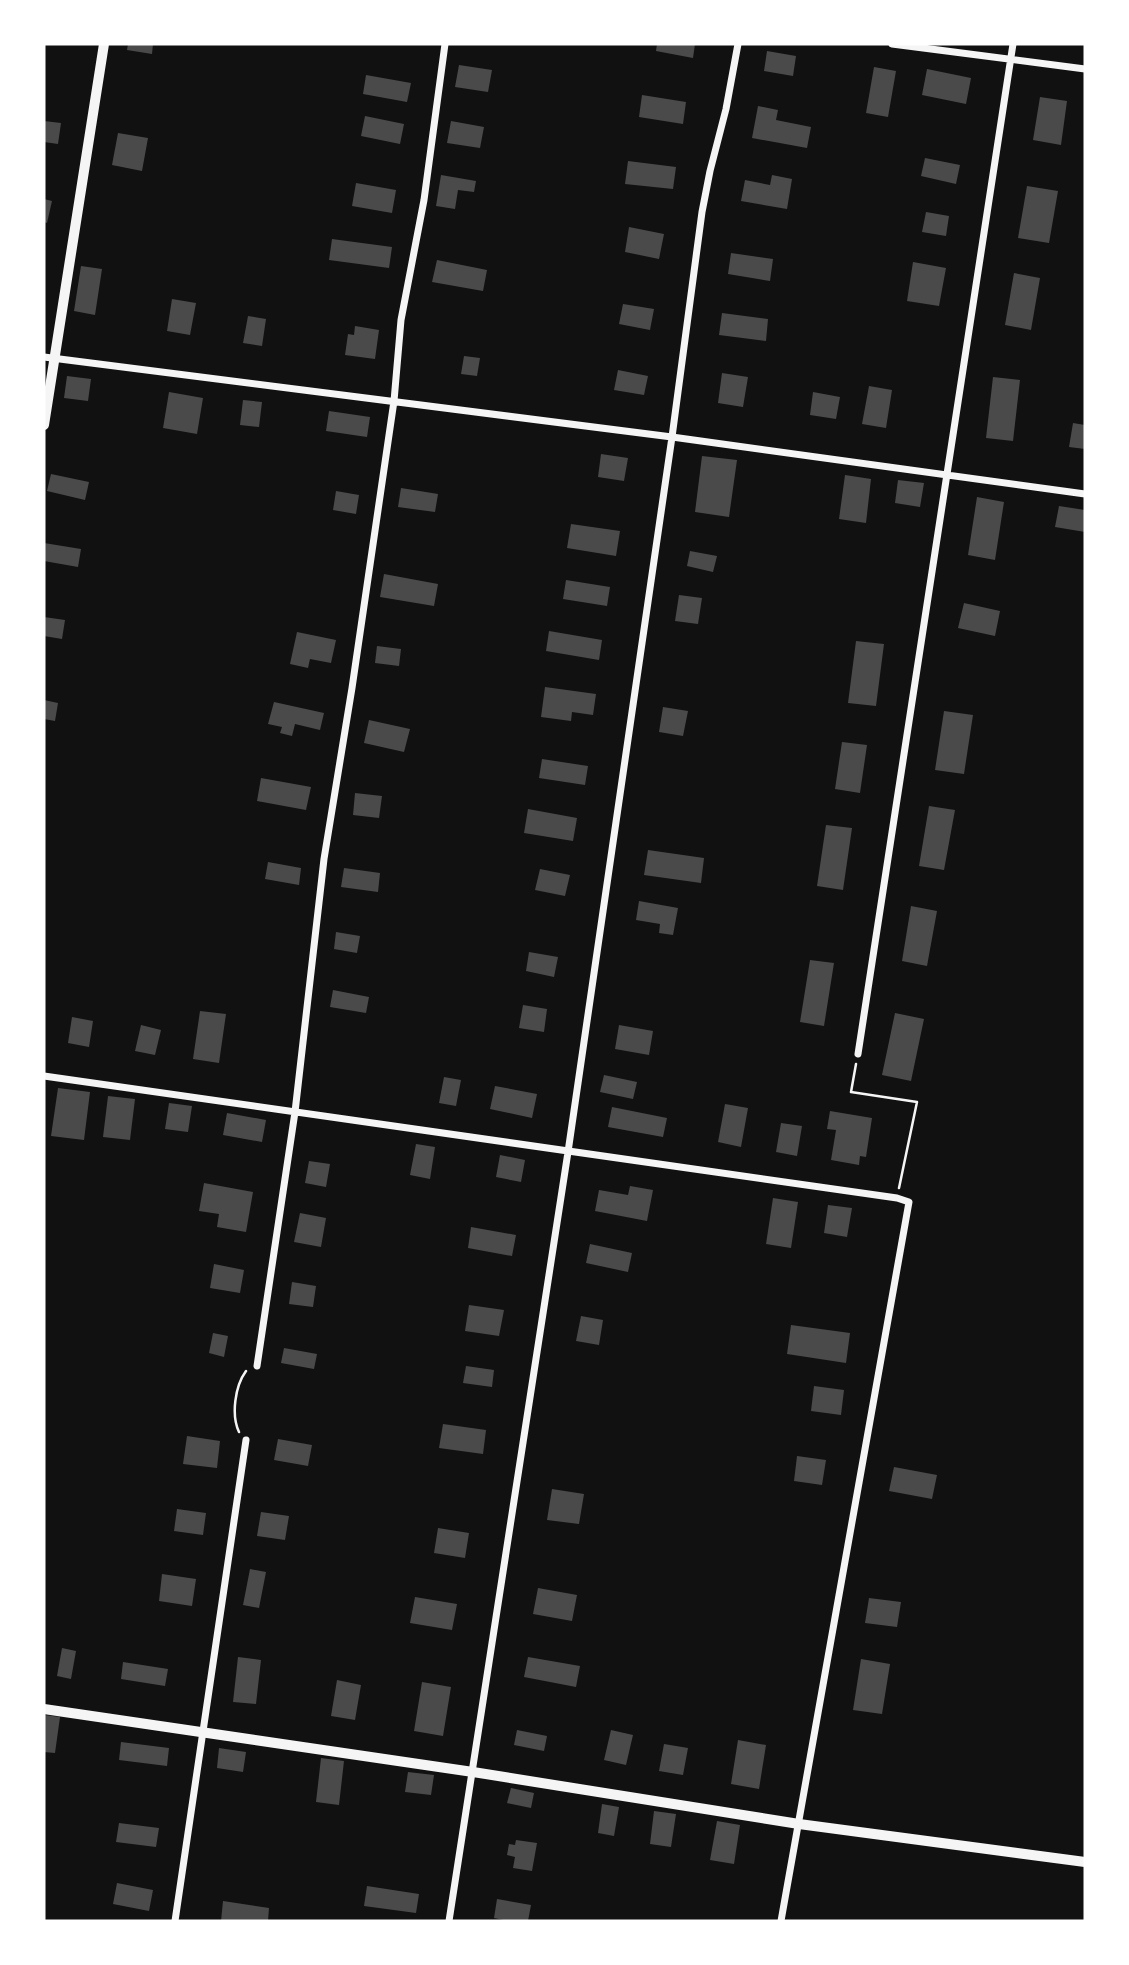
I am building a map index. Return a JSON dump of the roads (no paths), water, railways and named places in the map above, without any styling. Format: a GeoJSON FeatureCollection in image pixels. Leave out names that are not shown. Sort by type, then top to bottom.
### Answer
{"type":"FeatureCollection","features":[{"type":"Feature","properties":{"kind":"street"},"geometry":{"type":"LineString","coordinates":[[44,425],[49,358],[104,44]]}},
{"type":"Feature","properties":{"kind":"street"},"geometry":{"type":"LineString","coordinates":[[257,1366],[295,1112],[324,859],[394,401],[401,320],[424,200],[445,44]]}},
{"type":"Feature","properties":{"kind":"street"},"geometry":{"type":"LineString","coordinates":[[449,1921],[568,1152],[702,212],[738,44]]}},
{"type":"Feature","properties":{"kind":"street"},"geometry":{"type":"LineString","coordinates":[[892,44],[1085,69]]}},
{"type":"Feature","properties":{"kind":"street"},"geometry":{"type":"LineString","coordinates":[[858,1054],[1013,44]]}},
{"type":"Feature","properties":{"kind":"street"},"geometry":{"type":"LineString","coordinates":[[49,358],[672,437],[1085,494]]}},
{"type":"Feature","properties":{"kind":"street"},"geometry":{"type":"LineString","coordinates":[[44,1076],[897,1198],[909,1202],[781,1921]]}},
{"type":"Feature","properties":{"kind":"street"},"geometry":{"type":"LineString","coordinates":[[175,1921],[246,1440]]}},
{"type":"Feature","properties":{"kind":"street"},"geometry":{"type":"LineString","coordinates":[[44,1709],[473,1772],[799,1824],[1085,1861]]}}]}
